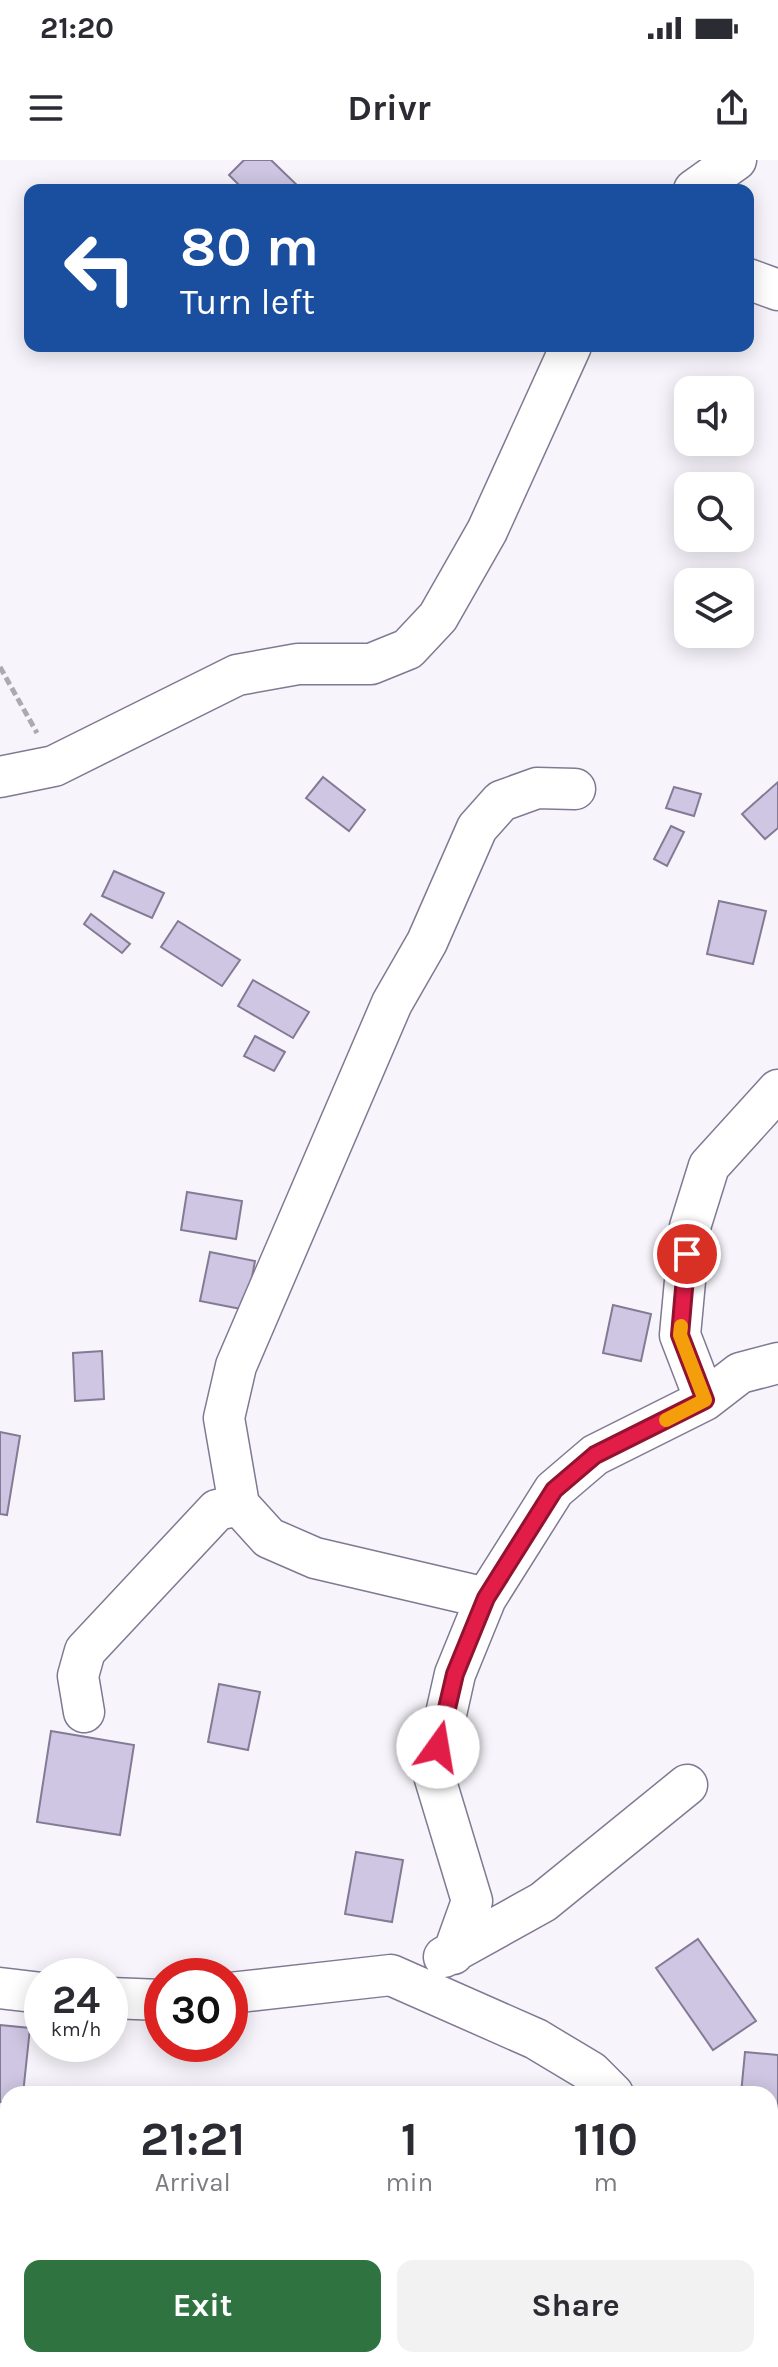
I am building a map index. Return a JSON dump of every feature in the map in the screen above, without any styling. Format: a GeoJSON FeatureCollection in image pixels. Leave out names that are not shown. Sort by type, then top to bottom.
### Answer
{"type":"FeatureCollection","features":[{"type":"Feature","properties":{"kind":"street"},"geometry":{"type":"LineString","coordinates":[[702,184],[736,160]]}},
{"type":"Feature","properties":{"kind":"street"},"geometry":{"type":"LineString","coordinates":[[754,281],[778,290]]}},
{"type":"Feature","properties":{"kind":"street"},"geometry":{"type":"LineString","coordinates":[[0,777],[54,766],[237,675],[298,664],[371,664],[408,649],[438,617],[487,531],[568,352]]}},
{"type":"Feature","properties":{"kind":"street"},"geometry":{"type":"LineString","coordinates":[[486,1598],[315,1558],[269,1538],[239,1505],[224,1418],[236,1366],[392,1003],[427,942],[477,828],[501,801],[537,788],[575,789]]}},
{"type":"Feature","properties":{"kind":"street"},"geometry":{"type":"LineString","coordinates":[[705,1400],[680,1335],[690,1227],[709,1166],[778,1090]]}},
{"type":"Feature","properties":{"kind":"street"},"geometry":{"type":"LineString","coordinates":[[453,1954],[472,1901],[433,1772],[455,1674],[486,1598],[554,1490],[595,1455],[705,1400],[740,1373],[778,1363]]}},
{"type":"Feature","properties":{"kind":"street"},"geometry":{"type":"LineString","coordinates":[[84,1712],[78,1676],[85,1651],[217,1510],[239,1505]]}},
{"type":"Feature","properties":{"kind":"street"},"geometry":{"type":"LineString","coordinates":[[248,1991],[391,1975],[453,1954],[543,1902],[687,1785]]}},
{"type":"Feature","properties":{"kind":"street"},"geometry":{"type":"LineString","coordinates":[[391,1975],[536,2039],[591,2072],[605,2086]]}},
{"type":"Feature","properties":{"kind":"street"},"geometry":{"type":"LineString","coordinates":[[0,1988],[24,1991]]}},
{"type":"Feature","properties":{"kind":"path"},"geometry":{"type":"LineString","coordinates":[[0,667],[54,766]]}},
{"type":"Feature","properties":{"kind":"building"},"geometry":{"type":"Polygon","coordinates":[[[244,160],[271,160],[296,184],[238,184],[229,175],[244,160]]]}},
{"type":"Feature","properties":{"kind":"building"},"geometry":{"type":"Polygon","coordinates":[[[323,777],[365,810],[349,831],[306,798],[323,777]]]}},
{"type":"Feature","properties":{"kind":"building"},"geometry":{"type":"Polygon","coordinates":[[[778,782],[778,828],[765,839],[742,814],[778,782]]]}},
{"type":"Feature","properties":{"kind":"building"},"geometry":{"type":"Polygon","coordinates":[[[674,787],[701,794],[694,816],[666,808],[674,787]]]}},
{"type":"Feature","properties":{"kind":"building"},"geometry":{"type":"Polygon","coordinates":[[[671,826],[684,832],[667,866],[654,859],[671,826]]]}},
{"type":"Feature","properties":{"kind":"building"},"geometry":{"type":"Polygon","coordinates":[[[114,871],[164,893],[152,918],[102,896],[114,871]]]}},
{"type":"Feature","properties":{"kind":"building"},"geometry":{"type":"Polygon","coordinates":[[[719,901],[766,911],[753,964],[707,954],[719,901]]]}},
{"type":"Feature","properties":{"kind":"building"},"geometry":{"type":"Polygon","coordinates":[[[91,914],[130,944],[122,953],[84,924],[91,914]]]}},
{"type":"Feature","properties":{"kind":"building"},"geometry":{"type":"Polygon","coordinates":[[[178,921],[240,960],[222,986],[161,947],[178,921]]]}},
{"type":"Feature","properties":{"kind":"building"},"geometry":{"type":"Polygon","coordinates":[[[253,980],[309,1012],[293,1038],[238,1006],[253,980]]]}},
{"type":"Feature","properties":{"kind":"building"},"geometry":{"type":"Polygon","coordinates":[[[255,1036],[285,1052],[274,1071],[244,1056],[255,1036]]]}},
{"type":"Feature","properties":{"kind":"building"},"geometry":{"type":"Polygon","coordinates":[[[187,1192],[242,1201],[236,1239],[181,1230],[187,1192]]]}},
{"type":"Feature","properties":{"kind":"building"},"geometry":{"type":"Polygon","coordinates":[[[210,1252],[255,1261],[246,1310],[200,1301],[210,1252]]]}},
{"type":"Feature","properties":{"kind":"building"},"geometry":{"type":"Polygon","coordinates":[[[613,1305],[651,1314],[641,1361],[603,1353],[613,1305]]]}},
{"type":"Feature","properties":{"kind":"building"},"geometry":{"type":"Polygon","coordinates":[[[102,1351],[104,1399],[75,1401],[73,1353],[102,1351]]]}},
{"type":"Feature","properties":{"kind":"building"},"geometry":{"type":"Polygon","coordinates":[[[0,1432],[20,1436],[7,1515],[0,1514],[0,1432]]]}},
{"type":"Feature","properties":{"kind":"building"},"geometry":{"type":"Polygon","coordinates":[[[219,1684],[260,1692],[248,1750],[208,1742],[219,1684]]]}},
{"type":"Feature","properties":{"kind":"building"},"geometry":{"type":"Polygon","coordinates":[[[51,1731],[134,1745],[120,1835],[37,1822],[51,1731]]]}},
{"type":"Feature","properties":{"kind":"building"},"geometry":{"type":"Polygon","coordinates":[[[356,1852],[403,1860],[392,1922],[345,1914],[356,1852]]]}},
{"type":"Feature","properties":{"kind":"building"},"geometry":{"type":"Polygon","coordinates":[[[698,1939],[756,2021],[713,2050],[656,1968],[698,1939]]]}},
{"type":"Feature","properties":{"kind":"building"},"geometry":{"type":"Polygon","coordinates":[[[0,2025],[24,2027],[26,2062],[24,2086],[0,2086],[0,2025]]]}},
{"type":"Feature","properties":{"kind":"building"},"geometry":{"type":"Polygon","coordinates":[[[745,2052],[778,2055],[778,2086],[742,2086],[745,2052]]]}},
{"type":"Feature","properties":{"kind":"slow traffic"},"geometry":{"type":"LineString","coordinates":[[666,1420],[705,1400],[680,1335],[681,1326]]}},
{"type":"Feature","properties":{"kind":"route"},"geometry":{"type":"LineString","coordinates":[[438,1747],[455,1674],[486,1598],[554,1490],[595,1455],[705,1400],[680,1335],[687,1254]]}}]}
